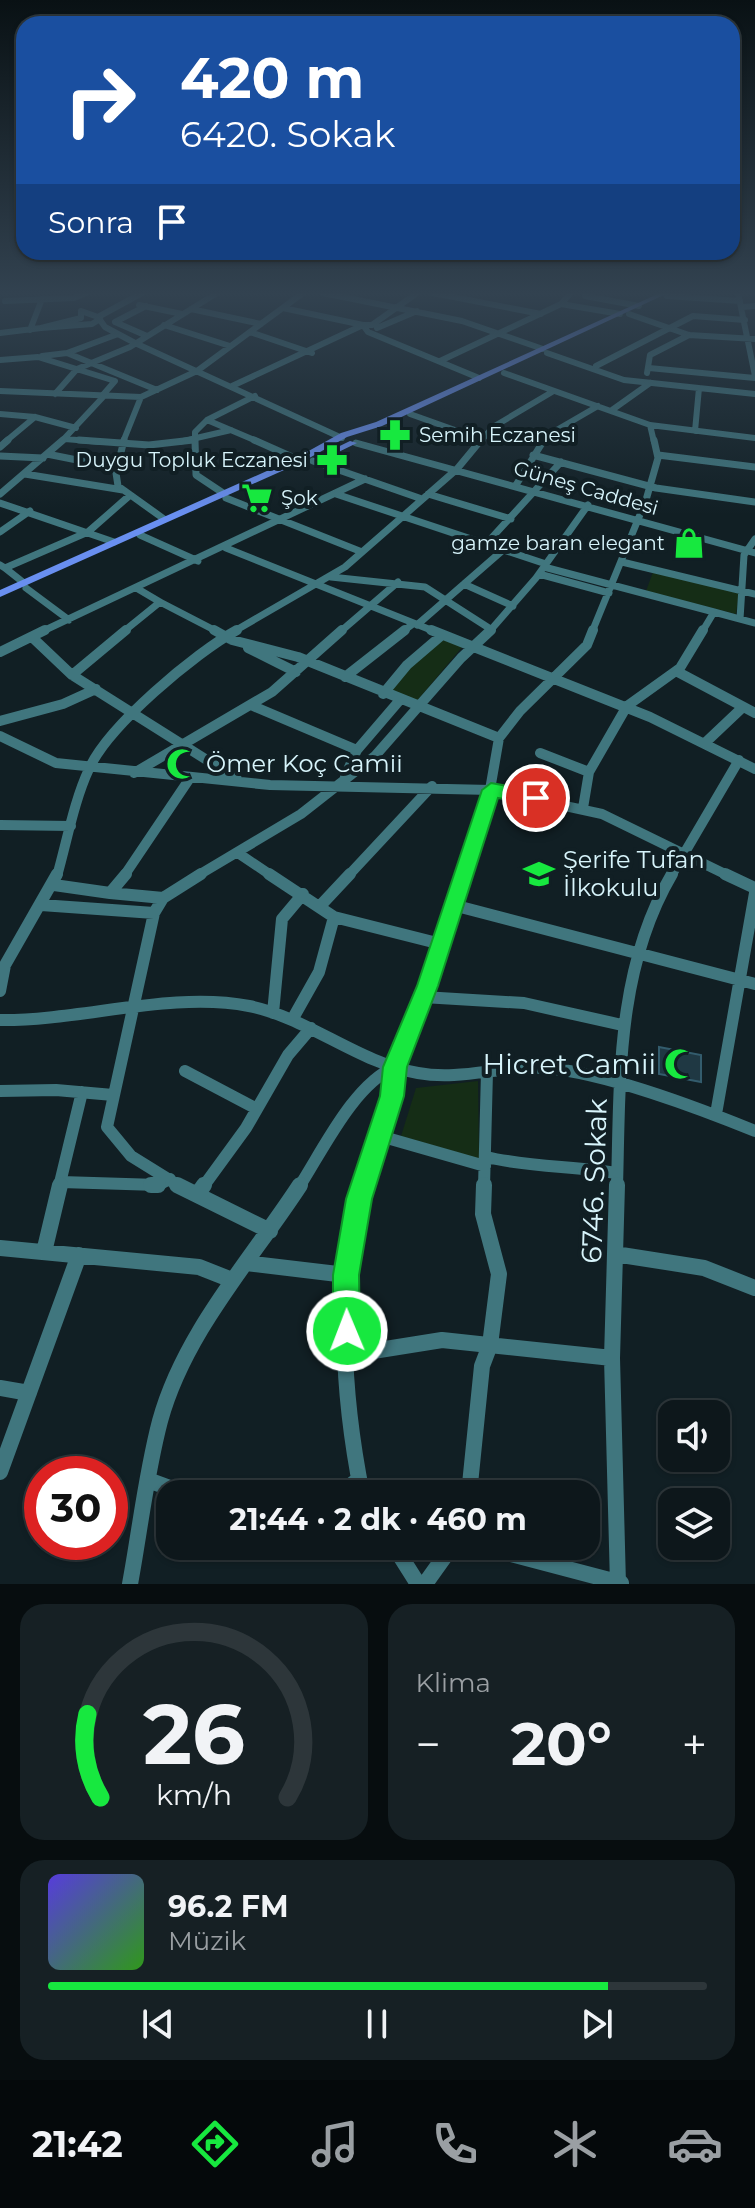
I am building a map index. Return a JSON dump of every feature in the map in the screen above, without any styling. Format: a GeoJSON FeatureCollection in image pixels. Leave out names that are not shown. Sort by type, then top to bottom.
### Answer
{"type":"FeatureCollection","features":[{"type":"Feature","properties":{"kind":"main road"},"geometry":{"type":"LineString","coordinates":[[0,597],[164,519],[313,461],[352,438],[506,367]]}},
{"type":"Feature","properties":{"kind":"main road"},"geometry":{"type":"LineString","coordinates":[[25,585],[299,460],[515,367]]}},
{"type":"Feature","properties":{"kind":"street"},"geometry":{"type":"LineString","coordinates":[[0,494],[65,439],[115,381],[70,367]]}},
{"type":"Feature","properties":{"kind":"street"},"geometry":{"type":"LineString","coordinates":[[55,394],[82,367]]}},
{"type":"Feature","properties":{"kind":"street"},"geometry":{"type":"LineString","coordinates":[[101,367],[157,390]]}},
{"type":"Feature","properties":{"kind":"street","name":"Güneş Caddesi"},"geometry":{"type":"LineString","coordinates":[[188,367],[352,438],[752,552]]}},
{"type":"Feature","properties":{"kind":"street"},"geometry":{"type":"LineString","coordinates":[[0,391],[141,397],[202,367]]}},
{"type":"Feature","properties":{"kind":"street"},"geometry":{"type":"LineString","coordinates":[[232,386],[279,367]]}},
{"type":"Feature","properties":{"kind":"street"},"geometry":{"type":"LineString","coordinates":[[454,367],[479,378]]}},
{"type":"Feature","properties":{"kind":"street"},"geometry":{"type":"LineString","coordinates":[[587,367],[617,378],[755,392]]}},
{"type":"Feature","properties":{"kind":"street"},"geometry":{"type":"LineString","coordinates":[[599,367],[648,381],[755,392]]}},
{"type":"Feature","properties":{"kind":"street"},"geometry":{"type":"LineString","coordinates":[[612,410],[648,381],[649,368],[755,377]]}},
{"type":"Feature","properties":{"kind":"street"},"geometry":{"type":"LineString","coordinates":[[681,383],[683,372]]}},
{"type":"Feature","properties":{"kind":"street"},"geometry":{"type":"LineString","coordinates":[[504,373],[552,392]]}},
{"type":"Feature","properties":{"kind":"street"},"geometry":{"type":"LineString","coordinates":[[695,431],[699,388]]}},
{"type":"Feature","properties":{"kind":"street"},"geometry":{"type":"LineString","coordinates":[[0,991],[4,958],[54,885],[89,767],[134,711],[191,661],[331,577],[457,469],[504,419],[552,392],[560,391],[650,425],[755,438]]}},
{"type":"Feature","properties":{"kind":"street"},"geometry":{"type":"LineString","coordinates":[[255,396],[196,428],[196,475],[225,495],[362,552]]}},
{"type":"Feature","properties":{"kind":"street"},"geometry":{"type":"LineString","coordinates":[[126,493],[116,473],[117,456],[141,397]]}},
{"type":"Feature","properties":{"kind":"street"},"geometry":{"type":"LineString","coordinates":[[516,485],[548,435],[598,406]]}},
{"type":"Feature","properties":{"kind":"street"},"geometry":{"type":"LineString","coordinates":[[0,414],[35,417],[76,428]]}},
{"type":"Feature","properties":{"kind":"street"},"geometry":{"type":"LineString","coordinates":[[410,414],[483,440]]}},
{"type":"Feature","properties":{"kind":"street"},"geometry":{"type":"LineString","coordinates":[[0,447],[35,417]]}},
{"type":"Feature","properties":{"kind":"street"},"geometry":{"type":"LineString","coordinates":[[207,420],[299,460]]}},
{"type":"Feature","properties":{"kind":"street"},"geometry":{"type":"LineString","coordinates":[[359,1480],[352,1443],[346,1275],[359,1199],[392,1096],[395,1067],[423,997],[491,790],[499,738],[587,645],[640,520],[658,455],[650,425]]}},
{"type":"Feature","properties":{"kind":"street"},"geometry":{"type":"LineString","coordinates":[[65,439],[124,445],[195,442],[231,430]]}},
{"type":"Feature","properties":{"kind":"street"},"geometry":{"type":"LineString","coordinates":[[533,455],[650,484],[755,502]]}},
{"type":"Feature","properties":{"kind":"street"},"geometry":{"type":"LineString","coordinates":[[658,455],[755,467]]}},
{"type":"Feature","properties":{"kind":"street"},"geometry":{"type":"LineString","coordinates":[[0,456],[45,456],[82,461]]}},
{"type":"Feature","properties":{"kind":"street"},"geometry":{"type":"LineString","coordinates":[[313,461],[425,497],[511,519]]}},
{"type":"Feature","properties":{"kind":"street"},"geometry":{"type":"LineString","coordinates":[[486,544],[561,462]]}},
{"type":"Feature","properties":{"kind":"street"},"geometry":{"type":"LineString","coordinates":[[25,474],[126,493],[164,519]]}},
{"type":"Feature","properties":{"kind":"street"},"geometry":{"type":"LineString","coordinates":[[0,652],[226,548],[365,479]]}},
{"type":"Feature","properties":{"kind":"street"},"geometry":{"type":"LineString","coordinates":[[69,620],[2,567],[88,532],[126,493]]}},
{"type":"Feature","properties":{"kind":"street"},"geometry":{"type":"LineString","coordinates":[[336,494],[404,515],[503,550],[543,568],[610,589],[755,623]]}},
{"type":"Feature","properties":{"kind":"street"},"geometry":{"type":"LineString","coordinates":[[0,503],[114,542]]}},
{"type":"Feature","properties":{"kind":"street"},"geometry":{"type":"LineString","coordinates":[[270,1231],[197,1195],[133,1157],[110,1137],[107,1127],[113,1095],[154,913],[163,898],[318,803],[375,756],[513,606],[588,505]]}},
{"type":"Feature","properties":{"kind":"street"},"geometry":{"type":"LineString","coordinates":[[0,532],[30,511]]}},
{"type":"Feature","properties":{"kind":"street"},"geometry":{"type":"LineString","coordinates":[[140,535],[198,561]]}},
{"type":"Feature","properties":{"kind":"street"},"geometry":{"type":"LineString","coordinates":[[740,619],[744,555],[752,552],[755,539]]}},
{"type":"Feature","properties":{"kind":"street"},"geometry":{"type":"LineString","coordinates":[[226,548],[627,706],[706,742],[755,769]]}},
{"type":"Feature","properties":{"kind":"street"},"geometry":{"type":"LineString","coordinates":[[345,677],[446,600],[503,550]]}},
{"type":"Feature","properties":{"kind":"street"},"geometry":{"type":"LineString","coordinates":[[622,562],[755,594]]}},
{"type":"Feature","properties":{"kind":"street"},"geometry":{"type":"LineString","coordinates":[[331,577],[425,587],[492,630]]}},
{"type":"Feature","properties":{"kind":"street"},"geometry":{"type":"LineString","coordinates":[[134,773],[253,706],[398,582]]}},
{"type":"Feature","properties":{"kind":"street"},"geometry":{"type":"LineString","coordinates":[[464,584],[513,606]]}},
{"type":"Feature","properties":{"kind":"street"},"geometry":{"type":"LineString","coordinates":[[138,589],[228,639],[296,672]]}},
{"type":"Feature","properties":{"kind":"street"},"geometry":{"type":"LineString","coordinates":[[72,675],[160,602]]}},
{"type":"Feature","properties":{"kind":"street"},"geometry":{"type":"LineString","coordinates":[[583,808],[589,772],[627,706],[676,671],[714,612]]}},
{"type":"Feature","properties":{"kind":"street"},"geometry":{"type":"LineString","coordinates":[[383,694],[407,665],[442,635]]}},
{"type":"Feature","properties":{"kind":"street"},"geometry":{"type":"LineString","coordinates":[[32,637],[72,675],[242,781]]}},
{"type":"Feature","properties":{"kind":"street"},"geometry":{"type":"LineString","coordinates":[[228,639],[308,662],[417,709],[499,738]]}},
{"type":"Feature","properties":{"kind":"street"},"geometry":{"type":"LineString","coordinates":[[676,671],[755,713]]}},
{"type":"Feature","properties":{"kind":"street"},"geometry":{"type":"LineString","coordinates":[[0,721],[63,704],[96,689]]}},
{"type":"Feature","properties":{"kind":"street"},"geometry":{"type":"LineString","coordinates":[[341,781],[357,750],[399,701]]}},
{"type":"Feature","properties":{"kind":"street"},"geometry":{"type":"LineString","coordinates":[[253,706],[357,750]]}},
{"type":"Feature","properties":{"kind":"street"},"geometry":{"type":"LineString","coordinates":[[706,742],[743,707]]}},
{"type":"Feature","properties":{"kind":"street"},"geometry":{"type":"LineString","coordinates":[[0,736],[43,760],[134,773],[242,781],[341,781],[491,790],[583,808],[686,854],[755,890],[716,1114]]}},
{"type":"Feature","properties":{"kind":"street"},"geometry":{"type":"LineString","coordinates":[[540,753],[589,772]]}},
{"type":"Feature","properties":{"kind":"street","name":"6746. Sokak"},"geometry":{"type":"LineString","coordinates":[[620,1584],[612,1358],[622,1025],[638,954],[660,894],[739,760]]}},
{"type":"Feature","properties":{"kind":"street"},"geometry":{"type":"LineString","coordinates":[[110,893],[135,862],[190,778]]}},
{"type":"Feature","properties":{"kind":"street"},"geometry":{"type":"LineString","coordinates":[[321,905],[432,786]]}},
{"type":"Feature","properties":{"kind":"street"},"geometry":{"type":"LineString","coordinates":[[0,825],[71,826]]}},
{"type":"Feature","properties":{"kind":"street"},"geometry":{"type":"LineString","coordinates":[[238,853],[321,905],[334,917],[441,944]]}},
{"type":"Feature","properties":{"kind":"street"},"geometry":{"type":"LineString","coordinates":[[54,885],[163,898]]}},
{"type":"Feature","properties":{"kind":"street"},"geometry":{"type":"LineString","coordinates":[[273,1013],[282,919],[303,894]]}},
{"type":"Feature","properties":{"kind":"street"},"geometry":{"type":"LineString","coordinates":[[41,905],[154,913]]}},
{"type":"Feature","properties":{"kind":"street"},"geometry":{"type":"LineString","coordinates":[[453,905],[755,984]]}},
{"type":"Feature","properties":{"kind":"street"},"geometry":{"type":"LineString","coordinates":[[292,1020],[319,972],[334,917]]}},
{"type":"Feature","properties":{"kind":"street"},"geometry":{"type":"LineString","coordinates":[[423,997],[478,997],[567,1007],[622,1025]]}},
{"type":"Feature","properties":{"kind":"street"},"geometry":{"type":"LineString","coordinates":[[0,1020],[62,1019],[222,1003],[292,1020],[360,1055],[395,1067],[436,1076],[546,1068],[716,1114],[755,1131]]}},
{"type":"Feature","properties":{"kind":"street"},"geometry":{"type":"LineString","coordinates":[[197,1195],[257,1109],[288,1055],[311,1028]]}},
{"type":"Feature","properties":{"kind":"street"},"geometry":{"type":"LineString","coordinates":[[130,1584],[160,1420],[198,1335],[232,1280],[270,1231],[359,1095],[378,1074],[395,1067]]}},
{"type":"Feature","properties":{"kind":"street"},"geometry":{"type":"LineString","coordinates":[[185,1071],[257,1109]]}},
{"type":"Feature","properties":{"kind":"street"},"geometry":{"type":"LineString","coordinates":[[470,1480],[482,1366],[490,1345],[499,1274],[483,1214],[487,1072]]}},
{"type":"Feature","properties":{"kind":"street"},"geometry":{"type":"LineString","coordinates":[[0,1091],[113,1095]]}},
{"type":"Feature","properties":{"kind":"street"},"geometry":{"type":"LineString","coordinates":[[44,1252],[82,1092]]}},
{"type":"Feature","properties":{"kind":"street"},"geometry":{"type":"LineString","coordinates":[[380,1136],[486,1162],[559,1164],[616,1173]]}},
{"type":"Feature","properties":{"kind":"street"},"geometry":{"type":"LineString","coordinates":[[61,1182],[158,1185],[170,1179]]}},
{"type":"Feature","properties":{"kind":"street"},"geometry":{"type":"LineString","coordinates":[[0,1248],[199,1267],[232,1280]]}},
{"type":"Feature","properties":{"kind":"street"},"geometry":{"type":"LineString","coordinates":[[615,1254],[692,1262],[725,1271],[755,1288]]}},
{"type":"Feature","properties":{"kind":"street"},"geometry":{"type":"LineString","coordinates":[[0,1472],[79,1255]]}},
{"type":"Feature","properties":{"kind":"street"},"geometry":{"type":"LineString","coordinates":[[246,1263],[346,1275]]}},
{"type":"Feature","properties":{"kind":"street"},"geometry":{"type":"LineString","coordinates":[[348,1355],[442,1340],[612,1358]]}},
{"type":"Feature","properties":{"kind":"street"},"geometry":{"type":"LineString","coordinates":[[0,1388],[29,1393]]}},
{"type":"Feature","properties":{"kind":"street"},"geometry":{"type":"LineString","coordinates":[[148,1480],[156,1483]]}},
{"type":"Feature","properties":{"kind":"street"},"geometry":{"type":"LineString","coordinates":[[403,1560],[418,1584]]}},
{"type":"Feature","properties":{"kind":"street"},"geometry":{"type":"LineString","coordinates":[[425,1584],[442,1560]]}},
{"type":"Feature","properties":{"kind":"street"},"geometry":{"type":"LineString","coordinates":[[532,1560],[620,1584]]}},
{"type":"Feature","properties":{"kind":"green space"},"geometry":{"type":"Polygon","coordinates":[[[653,572],[739,593],[736,614],[646,591],[653,572]]]}},
{"type":"Feature","properties":{"kind":"green space"},"geometry":{"type":"Polygon","coordinates":[[[442,639],[463,646],[416,702],[392,690],[409,667],[442,639]]]}},
{"type":"Feature","properties":{"kind":"green space"},"geometry":{"type":"Polygon","coordinates":[[[478,1081],[479,1159],[401,1136],[416,1088],[478,1081]]]}},
{"type":"Feature","properties":{"kind":"building","name":"Hicret Camii"},"geometry":{"type":"Polygon","coordinates":[[[659,1047],[701,1055],[701,1082],[659,1074],[659,1047]]]}},
{"type":"Feature","properties":{"kind":"place","name":"Semih Eczanesi"},"geometry":{"type":"Point","coordinates":[395,435]}},
{"type":"Feature","properties":{"kind":"place","name":"Duygu Topluk Eczanesi"},"geometry":{"type":"Point","coordinates":[332,460]}},
{"type":"Feature","properties":{"kind":"place","name":"Şok"},"geometry":{"type":"Point","coordinates":[257,498]}},
{"type":"Feature","properties":{"kind":"place","name":"gamze baran elegant"},"geometry":{"type":"Point","coordinates":[689,543]}},
{"type":"Feature","properties":{"kind":"place","name":"Ömer Koç Camii"},"geometry":{"type":"Point","coordinates":[182,764]}},
{"type":"Feature","properties":{"kind":"place","name":"Şerife Tufan İlkokulu"},"geometry":{"type":"Point","coordinates":[539,874]}},
{"type":"Feature","properties":{"kind":"place","name":"Hicret Camii"},"geometry":{"type":"Point","coordinates":[680,1064]}},
{"type":"Feature","properties":{"kind":"route"},"geometry":{"type":"LineString","coordinates":[[347,1331],[346,1275],[359,1199],[392,1096],[395,1067],[427,986],[491,790],[536,798]]}}]}
